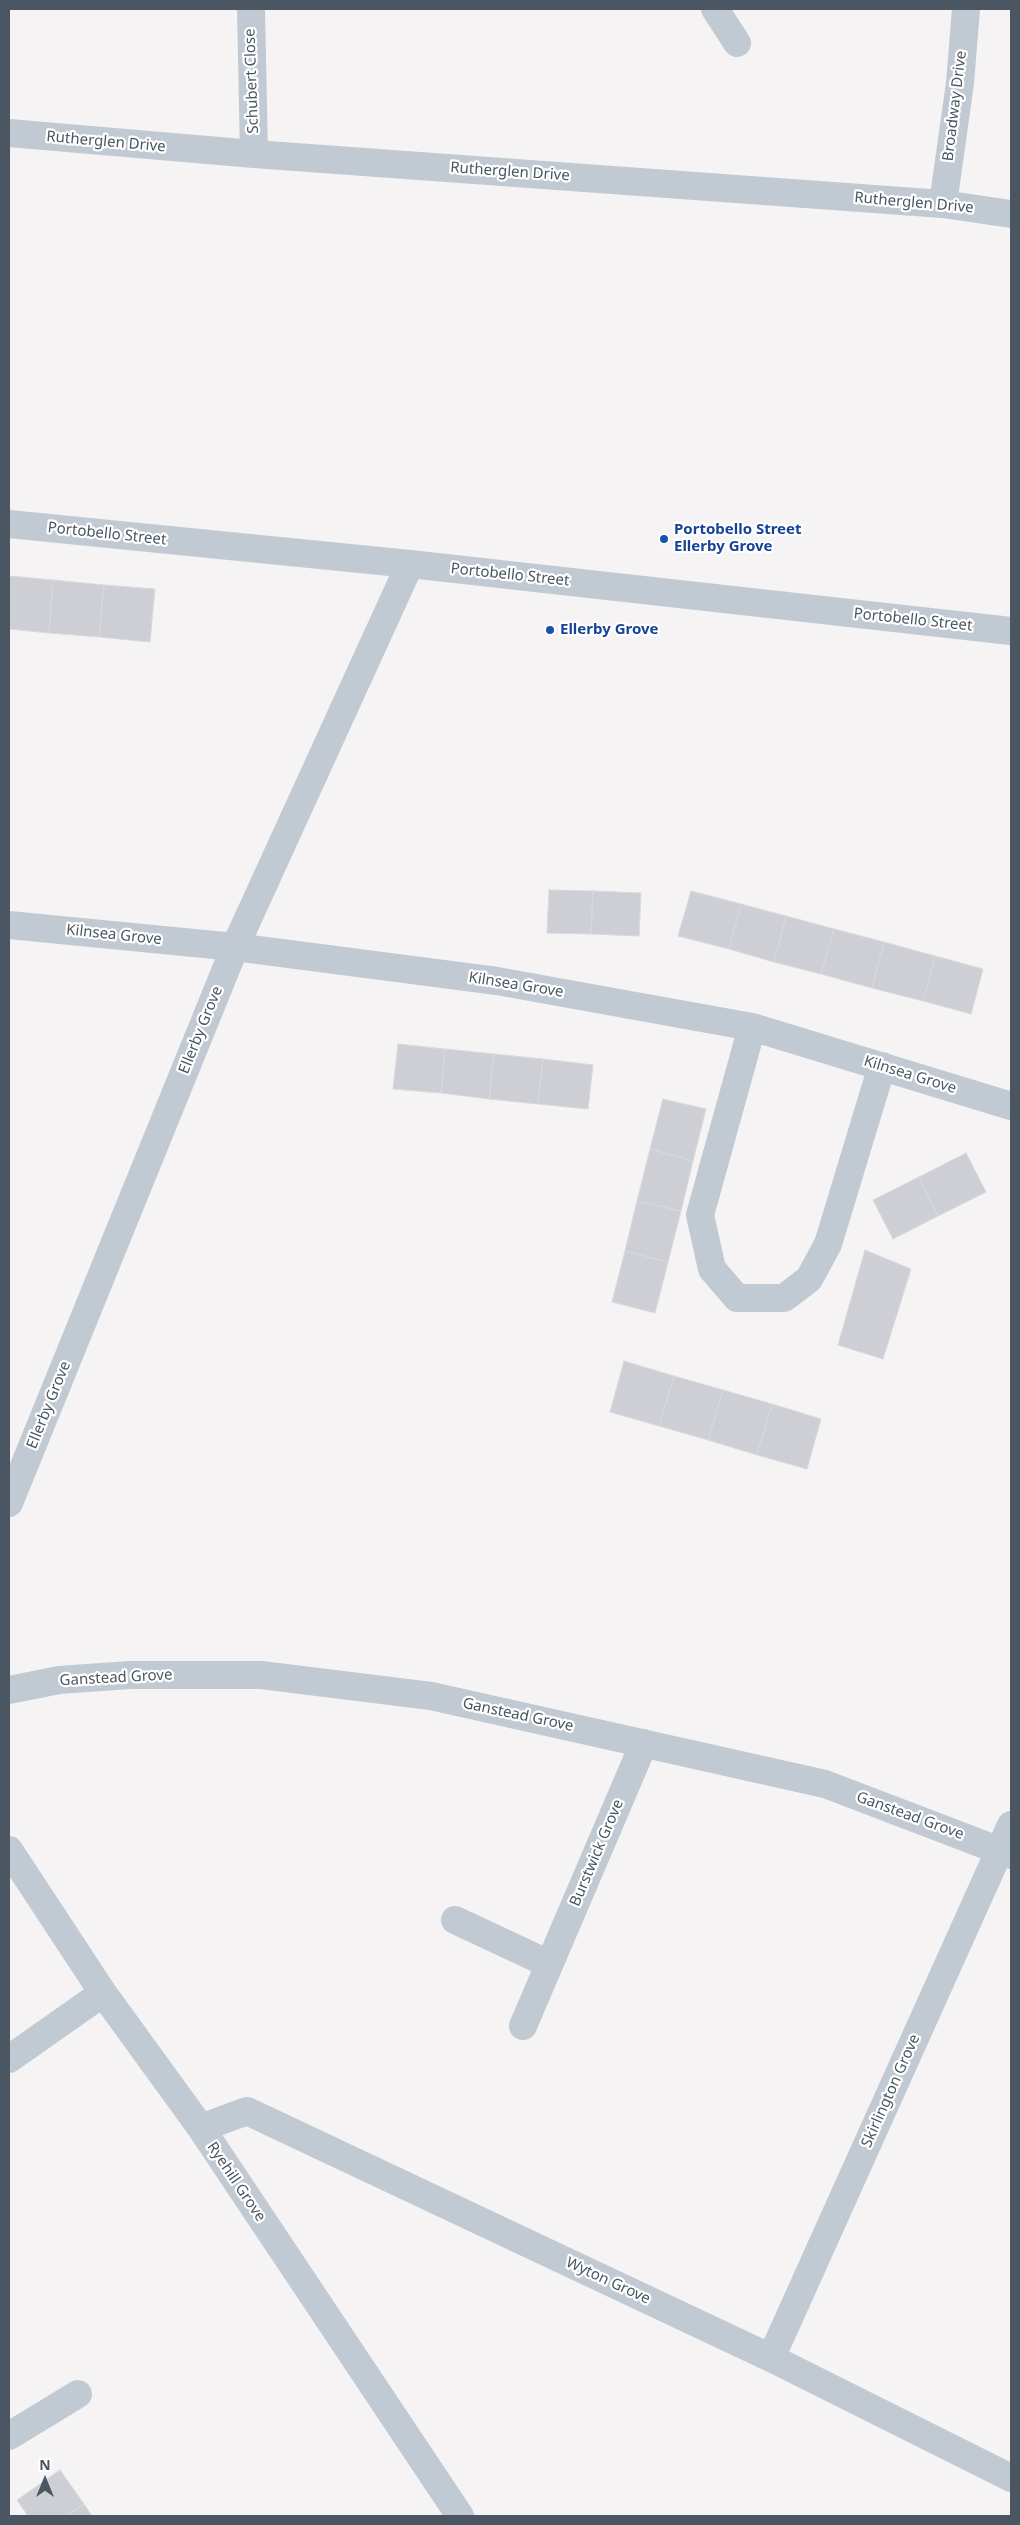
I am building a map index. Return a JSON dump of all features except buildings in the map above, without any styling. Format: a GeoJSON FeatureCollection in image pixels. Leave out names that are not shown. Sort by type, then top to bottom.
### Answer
{"type":"FeatureCollection","features":[{"type":"Feature","properties":{"kind":"street","name":"Schubert Close"},"geometry":{"type":"LineString","coordinates":[[251,9],[254,154]]}},
{"type":"Feature","properties":{"kind":"street"},"geometry":{"type":"LineString","coordinates":[[715,9],[736,43]]}},
{"type":"Feature","properties":{"kind":"street","name":"Broadway Drive"},"geometry":{"type":"LineString","coordinates":[[943,204],[960,83],[966,9]]}},
{"type":"Feature","properties":{"kind":"street","name":"Rutherglen Drive"},"geometry":{"type":"LineString","coordinates":[[9,134],[254,154],[943,204],[1011,214]]}},
{"type":"Feature","properties":{"kind":"street","name":"Portobello Street"},"geometry":{"type":"LineString","coordinates":[[9,524],[410,564],[1011,631]]}},
{"type":"Feature","properties":{"kind":"street","name":"Ellerby Grove"},"geometry":{"type":"LineString","coordinates":[[9,1503],[235,947],[410,564]]}},
{"type":"Feature","properties":{"kind":"street","name":"Kilnsea Grove"},"geometry":{"type":"LineString","coordinates":[[9,925],[235,947],[497,980],[752,1027],[1011,1106]]}},
{"type":"Feature","properties":{"kind":"street"},"geometry":{"type":"LineString","coordinates":[[752,1027],[700,1215],[712,1268],[736,1298],[784,1298],[809,1279],[828,1244],[882,1066]]}},
{"type":"Feature","properties":{"kind":"street","name":"Ganstead Grove"},"geometry":{"type":"LineString","coordinates":[[9,1690],[59,1680],[130,1675],[261,1675],[431,1696],[825,1784],[1006,1852]]}},
{"type":"Feature","properties":{"kind":"street","name":"Burstwick Grove"},"geometry":{"type":"LineString","coordinates":[[523,2026],[644,1743]]}},
{"type":"Feature","properties":{"kind":"street","name":"Skirlington Grove"},"geometry":{"type":"LineString","coordinates":[[771,2358],[1006,1852],[1011,1825]]}},
{"type":"Feature","properties":{"kind":"street","name":"Ryehill Grove"},"geometry":{"type":"LineString","coordinates":[[9,1850],[103,1994],[201,2128],[460,2516]]}},
{"type":"Feature","properties":{"kind":"street"},"geometry":{"type":"LineString","coordinates":[[456,1920],[549,1964]]}},
{"type":"Feature","properties":{"kind":"street"},"geometry":{"type":"LineString","coordinates":[[9,2059],[103,1994]]}},
{"type":"Feature","properties":{"kind":"street","name":"Wyton Grove"},"geometry":{"type":"LineString","coordinates":[[201,2128],[248,2111],[771,2358],[1011,2478]]}},
{"type":"Feature","properties":{"kind":"street"},"geometry":{"type":"LineString","coordinates":[[9,2436],[78,2394]]}},
{"type":"Feature","properties":{"kind":"place","name":"Portobello Street Ellerby Grove"},"geometry":{"type":"Point","coordinates":[664,539]}},
{"type":"Feature","properties":{"kind":"place","name":"Ellerby Grove"},"geometry":{"type":"Point","coordinates":[550,630]}}]}
